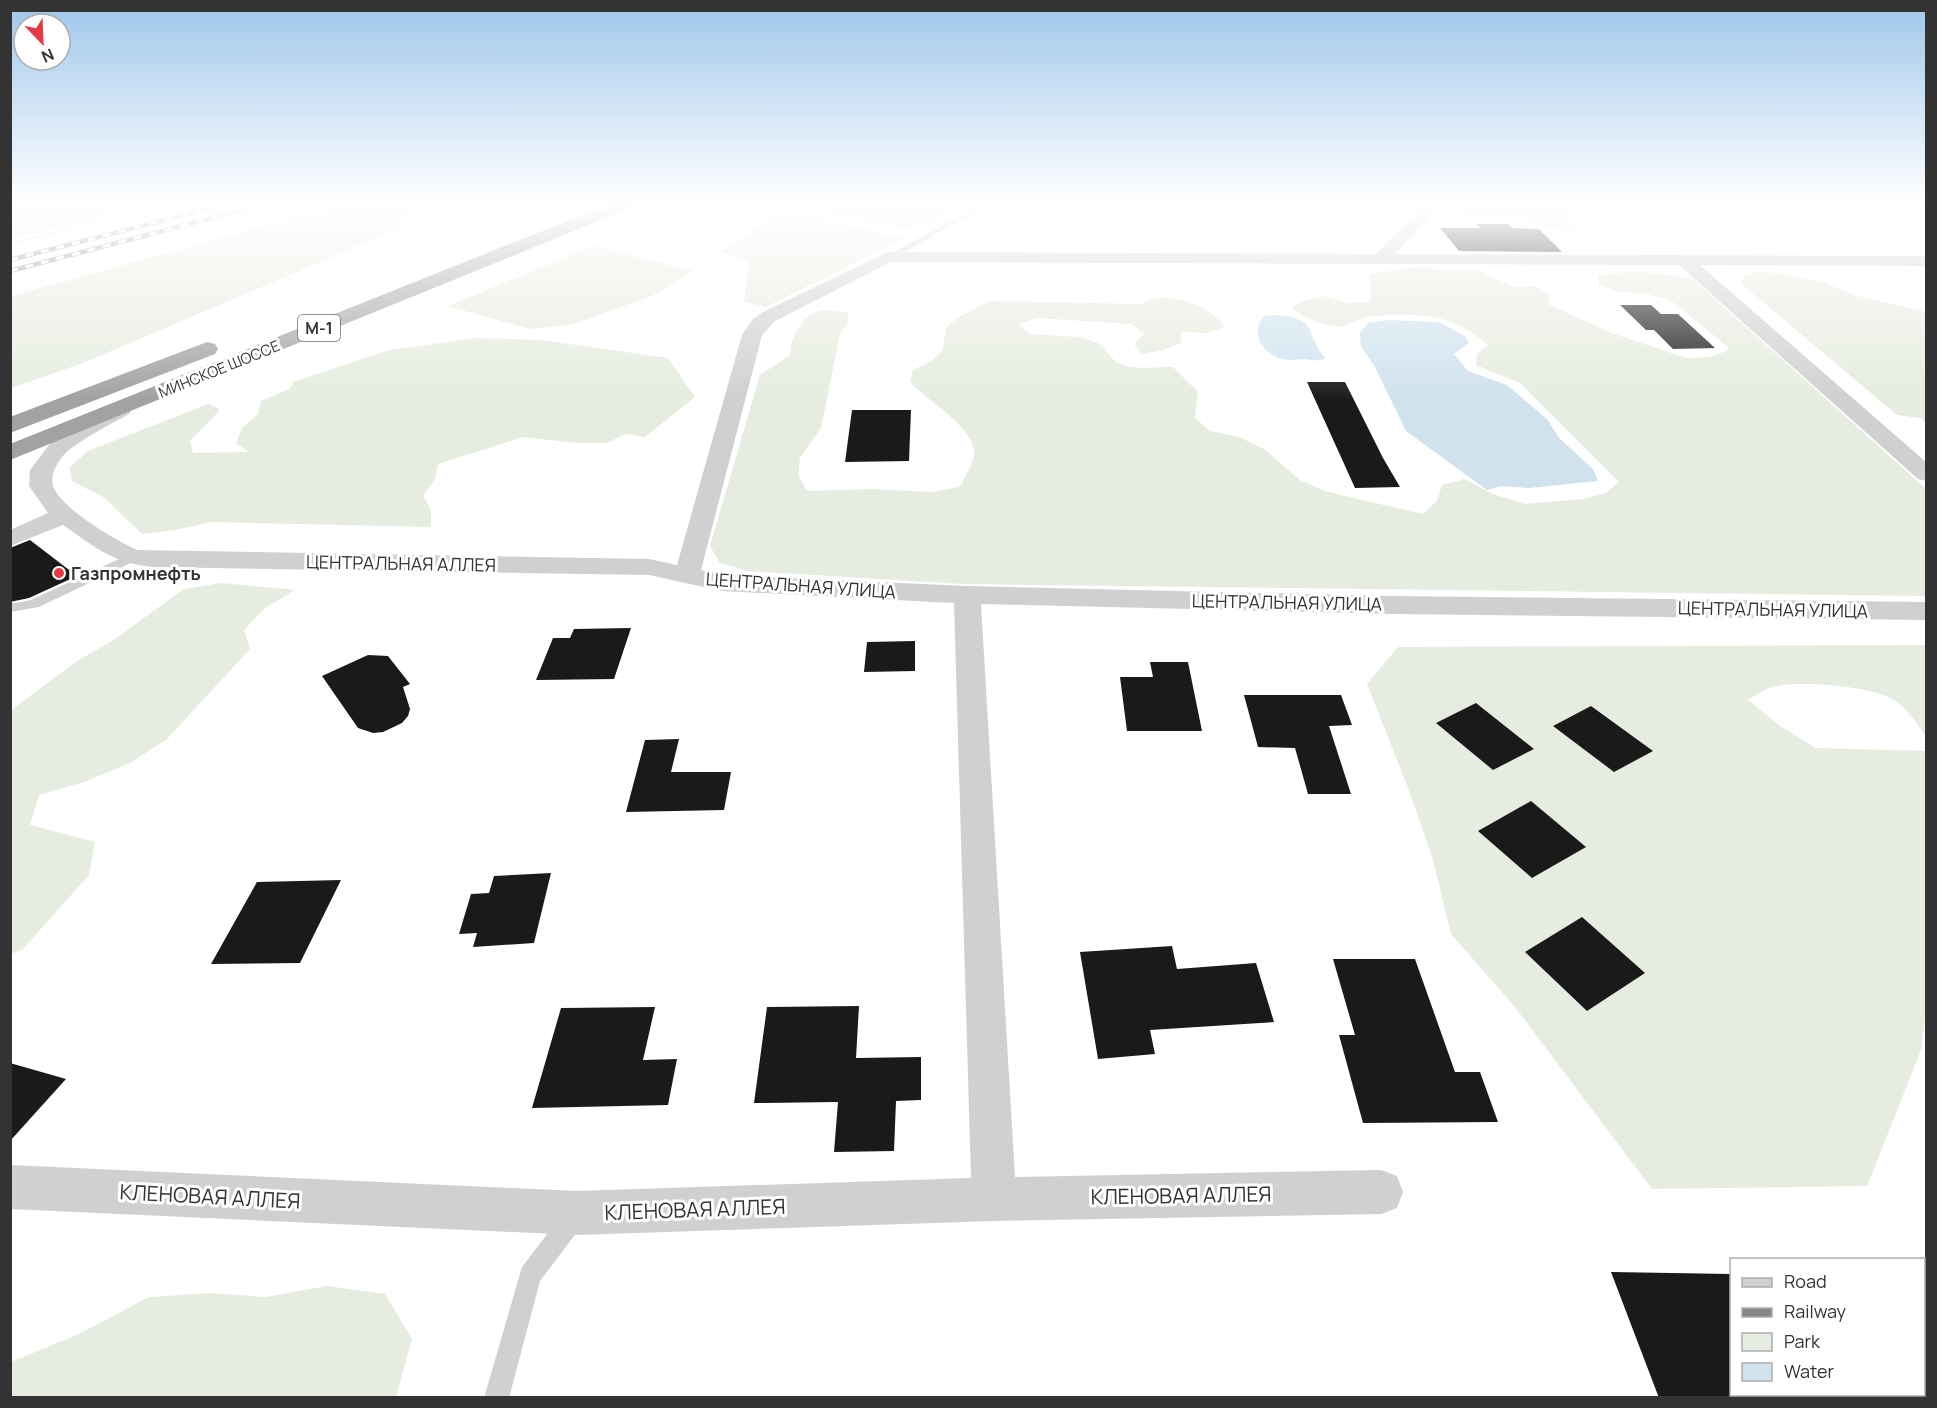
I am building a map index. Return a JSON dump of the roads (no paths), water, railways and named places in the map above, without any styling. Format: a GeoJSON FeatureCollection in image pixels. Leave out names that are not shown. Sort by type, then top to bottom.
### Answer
{"type":"FeatureCollection","features":[{"type":"Feature","properties":{"kind":"highway"},"geometry":{"type":"LineString","coordinates":[[375,284],[414,269]]}},
{"type":"Feature","properties":{"kind":"highway","name":"МИНСКОЕ ШОССЕ"},"geometry":{"type":"LineString","coordinates":[[10,453],[465,269]]}},
{"type":"Feature","properties":{"kind":"highway","name":"МИНСКОЕ ШОССЕ"},"geometry":{"type":"LineString","coordinates":[[10,426],[231,340]]}},
{"type":"Feature","properties":{"kind":"street"},"geometry":{"type":"LineString","coordinates":[[687,575],[752,335],[759,324],[768,317],[865,269]]}},
{"type":"Feature","properties":{"kind":"street"},"geometry":{"type":"LineString","coordinates":[[1693,269],[1926,474]]}},
{"type":"Feature","properties":{"kind":"street"},"geometry":{"type":"LineString","coordinates":[[123,407],[60,446],[42,470],[41,486],[65,516],[142,558]]}},
{"type":"Feature","properties":{"kind":"street"},"geometry":{"type":"LineString","coordinates":[[10,540],[65,516]]}},
{"type":"Feature","properties":{"kind":"street","name":"ЦЕНТРАЛЬНАЯ АЛЛЕЯ"},"geometry":{"type":"LineString","coordinates":[[142,558],[649,567]]}},
{"type":"Feature","properties":{"kind":"street","name":"ЦЕНТРАЛЬНАЯ УЛИЦА"},"geometry":{"type":"LineString","coordinates":[[649,567],[722,583],[967,595],[1382,604],[1926,611]]}},
{"type":"Feature","properties":{"kind":"street"},"geometry":{"type":"LineString","coordinates":[[967,595],[994,1199]]}},
{"type":"Feature","properties":{"kind":"street","name":"КЛЕНОВАЯ АЛЛЕЯ"},"geometry":{"type":"LineString","coordinates":[[10,1187],[577,1213],[994,1199],[1381,1192]]}},
{"type":"Feature","properties":{"kind":"lane"},"geometry":{"type":"LineString","coordinates":[[10,608],[34,604],[142,558]]}},
{"type":"Feature","properties":{"kind":"lane"},"geometry":{"type":"LineString","coordinates":[[496,1398],[530,1275],[577,1213]]}},
{"type":"Feature","properties":{"kind":"water"},"geometry":{"type":"Polygon","coordinates":[[[1264,316],[1288,316],[1301,320],[1309,328],[1317,347],[1325,358],[1286,360],[1269,353],[1258,336],[1258,329],[1264,316]]]}},
{"type":"Feature","properties":{"kind":"water"},"geometry":{"type":"Polygon","coordinates":[[[1388,320],[1439,322],[1466,337],[1469,343],[1454,354],[1468,371],[1507,385],[1547,419],[1559,438],[1593,469],[1598,481],[1529,488],[1501,486],[1487,490],[1406,431],[1375,367],[1361,346],[1360,333],[1368,323],[1388,320]]]}},
{"type":"Feature","properties":{"kind":"railway"},"geometry":{"type":"LineString","coordinates":[[10,271],[19,269]]}},
{"type":"Feature","properties":{"kind":"place","name":"Газпромнефть"},"geometry":{"type":"Point","coordinates":[59,573]}}]}
